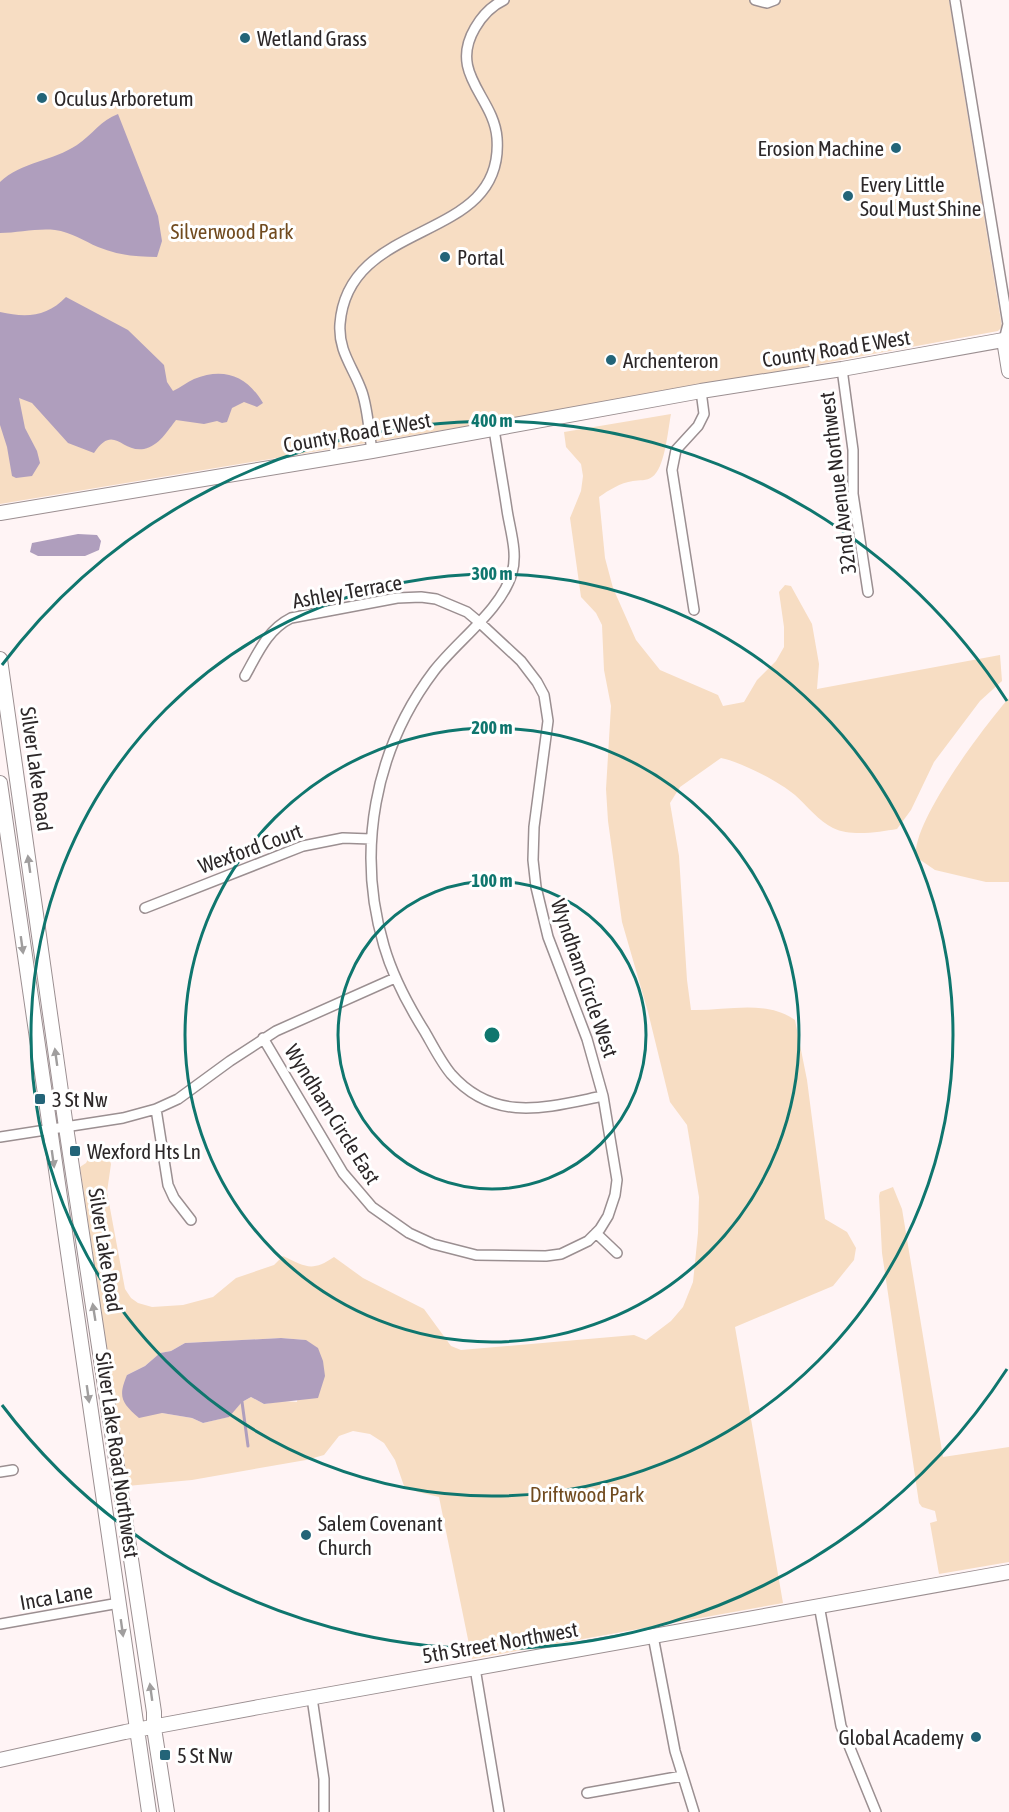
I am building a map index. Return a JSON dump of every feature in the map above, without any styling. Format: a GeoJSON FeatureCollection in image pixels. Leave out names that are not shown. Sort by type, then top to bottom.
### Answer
{"type":"FeatureCollection","features":[{"type":"Feature","properties":{"kind":"main road","name":"County Road E West"},"geometry":{"type":"LineString","coordinates":[[0,513],[372,451],[701,391],[842,369],[1007,339]]}},
{"type":"Feature","properties":{"kind":"main road"},"geometry":{"type":"LineString","coordinates":[[1007,339],[1009,371]]}},
{"type":"Feature","properties":{"kind":"main road","name":"Silver Lake Road"},"geometry":{"type":"LineString","coordinates":[[0,659],[66,1127],[146,1656],[166,1812]]}},
{"type":"Feature","properties":{"kind":"main road","name":"Silver Lake Road Northwest"},"geometry":{"type":"LineString","coordinates":[[0,783],[149,1812]]}},
{"type":"Feature","properties":{"kind":"main road","name":"5th Street Northwest"},"geometry":{"type":"LineString","coordinates":[[0,1760],[312,1698],[1009,1572]]}},
{"type":"Feature","properties":{"kind":"street"},"geometry":{"type":"LineString","coordinates":[[372,451],[362,393],[340,338],[342,310],[354,280],[371,261],[467,207],[491,178],[497,155],[494,121],[469,76],[466,56],[473,31],[480,19],[488,10],[504,0]]}},
{"type":"Feature","properties":{"kind":"street"},"geometry":{"type":"LineString","coordinates":[[755,0],[767,3],[775,0]]}},
{"type":"Feature","properties":{"kind":"street"},"geometry":{"type":"LineString","coordinates":[[955,0],[1008,324],[1007,339]]}},
{"type":"Feature","properties":{"kind":"street","name":"32nd Avenue Northwest"},"geometry":{"type":"LineString","coordinates":[[842,369],[853,450],[853,494],[868,592]]}},
{"type":"Feature","properties":{"kind":"street"},"geometry":{"type":"LineString","coordinates":[[694,610],[672,470],[676,450],[681,442],[699,426],[704,414],[701,391]]}},
{"type":"Feature","properties":{"kind":"street"},"geometry":{"type":"LineString","coordinates":[[494,429],[514,557],[511,576],[504,593],[434,671],[404,719],[385,764],[374,815],[371,839],[372,889],[377,919],[395,978],[407,1003],[442,1061],[464,1087],[489,1102],[518,1109],[545,1107],[603,1096]]}},
{"type":"Feature","properties":{"kind":"street","name":"Ashley Terrace"},"geometry":{"type":"LineString","coordinates":[[245,676],[272,630],[291,618],[301,615],[398,598],[421,597],[450,604],[467,612],[478,622]]}},
{"type":"Feature","properties":{"kind":"street","name":"Wyndham Circle West"},"geometry":{"type":"LineString","coordinates":[[478,622],[531,672],[544,695],[548,721],[534,827],[533,861],[536,886],[548,938],[587,1039],[603,1096],[617,1180],[613,1206],[596,1233],[575,1248],[561,1254],[542,1256]]}},
{"type":"Feature","properties":{"kind":"street","name":"Wexford Court"},"geometry":{"type":"LineString","coordinates":[[145,908],[303,846],[343,838],[371,839]]}},
{"type":"Feature","properties":{"kind":"street"},"geometry":{"type":"LineString","coordinates":[[0,1137],[123,1118],[156,1109],[178,1099],[263,1038],[395,978]]}},
{"type":"Feature","properties":{"kind":"street","name":"Wyndham Circle East"},"geometry":{"type":"LineString","coordinates":[[263,1038],[343,1173],[372,1207],[409,1233],[454,1251],[476,1255],[542,1256]]}},
{"type":"Feature","properties":{"kind":"street"},"geometry":{"type":"LineString","coordinates":[[156,1109],[168,1185],[174,1198],[190,1220]]}},
{"type":"Feature","properties":{"kind":"street"},"geometry":{"type":"LineString","coordinates":[[596,1233],[617,1253]]}},
{"type":"Feature","properties":{"kind":"street"},"geometry":{"type":"LineString","coordinates":[[0,1472],[13,1470]]}},
{"type":"Feature","properties":{"kind":"street","name":"Inca Lane"},"geometry":{"type":"LineString","coordinates":[[0,1624],[118,1603]]}},
{"type":"Feature","properties":{"kind":"street"},"geometry":{"type":"LineString","coordinates":[[819,1605],[842,1726],[876,1812]]}},
{"type":"Feature","properties":{"kind":"street"},"geometry":{"type":"LineString","coordinates":[[653,1636],[666,1709],[682,1776],[694,1812]]}},
{"type":"Feature","properties":{"kind":"street"},"geometry":{"type":"LineString","coordinates":[[476,1668],[499,1812]]}},
{"type":"Feature","properties":{"kind":"street"},"geometry":{"type":"LineString","coordinates":[[312,1698],[324,1779],[324,1812]]}},
{"type":"Feature","properties":{"kind":"street"},"geometry":{"type":"LineString","coordinates":[[587,1793],[682,1776]]}},
{"type":"Feature","properties":{"kind":"green space","name":"Silverwood Park"},"geometry":{"type":"Polygon","coordinates":[[[0,0],[949,0],[1002,327],[998,331],[630,399],[0,504],[0,0]]]}},
{"type":"Feature","properties":{"kind":"green space","name":"Driftwood Park"},"geometry":{"type":"Polygon","coordinates":[[[671,414],[663,458],[656,473],[648,479],[619,485],[599,497],[605,558],[613,588],[636,640],[660,670],[718,695],[723,706],[744,702],[757,680],[776,661],[784,647],[784,627],[779,592],[785,585],[791,586],[812,624],[819,664],[817,689],[1000,655],[1002,681],[980,701],[934,762],[911,810],[897,829],[856,833],[840,831],[823,821],[780,784],[749,768],[721,758],[680,787],[670,803],[679,856],[691,1010],[758,1008],[784,1014],[795,1020],[807,1080],[825,1219],[847,1232],[856,1248],[854,1260],[833,1286],[735,1327],[783,1603],[472,1659],[439,1497],[404,1486],[395,1460],[384,1443],[370,1434],[353,1431],[339,1436],[324,1455],[306,1460],[192,1480],[127,1486],[80,1167],[86,1163],[95,1147],[100,1146],[108,1155],[111,1164],[107,1192],[125,1289],[138,1303],[152,1307],[183,1305],[213,1297],[236,1278],[274,1265],[283,1256],[309,1266],[320,1265],[334,1257],[363,1278],[424,1309],[451,1346],[461,1350],[634,1335],[646,1340],[671,1321],[683,1307],[693,1282],[699,1197],[687,1125],[670,1102],[648,1012],[622,922],[608,821],[606,789],[611,706],[604,670],[602,625],[596,613],[581,597],[570,518],[581,491],[583,476],[581,464],[566,447],[564,432],[671,414]],[[281,1338],[185,1343],[171,1351],[160,1353],[145,1366],[127,1375],[162,1413],[192,1418],[203,1423],[228,1417],[242,1402],[251,1397],[264,1404],[283,1401],[297,1402],[306,1340],[281,1338]]]}},
{"type":"Feature","properties":{"kind":"green space"},"geometry":{"type":"Polygon","coordinates":[[[1009,698],[1009,882],[986,882],[935,870],[916,857],[925,822],[968,751],[1009,698]]]}},
{"type":"Feature","properties":{"kind":"green space"},"geometry":{"type":"Polygon","coordinates":[[[893,1187],[902,1209],[943,1457],[1009,1447],[1009,1562],[939,1574],[930,1523],[937,1521],[935,1511],[922,1507],[919,1503],[882,1253],[879,1196],[880,1192],[893,1187]]]}},
{"type":"Feature","properties":{"kind":"shaded area"},"geometry":{"type":"Polygon","coordinates":[[[118,114],[158,216],[162,241],[157,257],[112,252],[55,230],[0,233],[0,182],[18,170],[77,145],[107,120],[118,114]]]}},
{"type":"Feature","properties":{"kind":"shaded area"},"geometry":{"type":"Polygon","coordinates":[[[66,297],[128,330],[164,365],[167,382],[173,391],[205,375],[225,374],[234,376],[250,386],[263,403],[257,407],[244,402],[232,408],[227,422],[222,423],[217,421],[204,424],[176,420],[159,441],[144,449],[136,449],[118,441],[107,440],[94,453],[68,443],[32,403],[19,398],[25,428],[37,451],[40,463],[32,476],[16,478],[12,476],[0,425],[0,312],[19,315],[36,314],[51,309],[66,297]]]}},
{"type":"Feature","properties":{"kind":"shaded area"},"geometry":{"type":"Polygon","coordinates":[[[78,534],[97,535],[101,541],[99,550],[85,556],[38,556],[30,552],[32,543],[78,534]]]}},
{"type":"Feature","properties":{"kind":"shaded area"},"geometry":{"type":"Polygon","coordinates":[[[281,1338],[306,1340],[318,1348],[325,1376],[318,1398],[264,1404],[251,1397],[242,1402],[229,1417],[203,1423],[192,1418],[162,1413],[139,1418],[128,1408],[123,1399],[122,1394],[127,1375],[145,1366],[160,1353],[171,1351],[185,1343],[281,1338]]]}},
{"type":"Feature","properties":{"kind":"waterway"},"geometry":{"type":"LineString","coordinates":[[242,1402],[248,1446]]}},
{"type":"Feature","properties":{"kind":"place","name":"Wetland Grass"},"geometry":{"type":"Point","coordinates":[245,38]}},
{"type":"Feature","properties":{"kind":"place","name":"Oculus Arboretum"},"geometry":{"type":"Point","coordinates":[42,98]}},
{"type":"Feature","properties":{"kind":"place","name":"Erosion Machine"},"geometry":{"type":"Point","coordinates":[896,148]}},
{"type":"Feature","properties":{"kind":"place","name":"Every Little Soul Must Shine"},"geometry":{"type":"Point","coordinates":[848,196]}},
{"type":"Feature","properties":{"kind":"place","name":"Portal"},"geometry":{"type":"Point","coordinates":[445,257]}},
{"type":"Feature","properties":{"kind":"place","name":"Archenteron"},"geometry":{"type":"Point","coordinates":[611,360]}},
{"type":"Feature","properties":{"kind":"place","name":"3 St Nw"},"geometry":{"type":"Point","coordinates":[40,1099]}},
{"type":"Feature","properties":{"kind":"place","name":"Wexford Hts Ln"},"geometry":{"type":"Point","coordinates":[75,1151]}},
{"type":"Feature","properties":{"kind":"place","name":"Salem Covenant Church"},"geometry":{"type":"Point","coordinates":[306,1535]}},
{"type":"Feature","properties":{"kind":"place","name":"Global Academy"},"geometry":{"type":"Point","coordinates":[976,1737]}},
{"type":"Feature","properties":{"kind":"place","name":"5 St Nw"},"geometry":{"type":"Point","coordinates":[165,1755]}}]}
